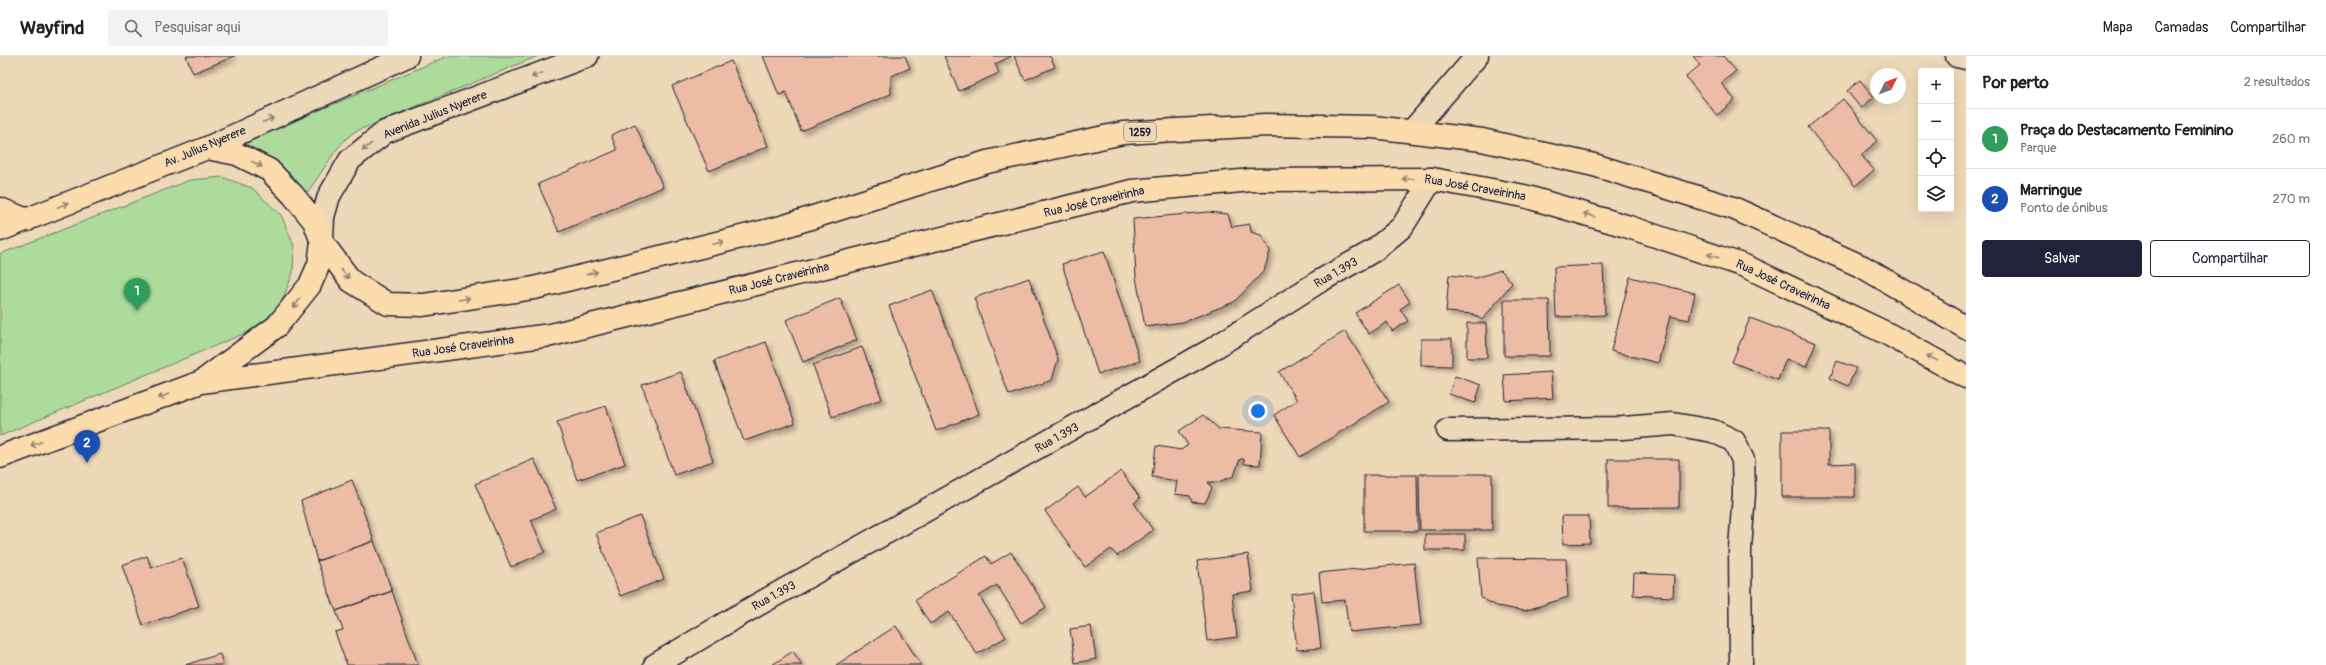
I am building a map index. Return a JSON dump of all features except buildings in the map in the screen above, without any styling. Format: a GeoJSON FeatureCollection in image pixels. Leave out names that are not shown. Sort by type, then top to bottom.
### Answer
{"type":"FeatureCollection","features":[{"type":"Feature","properties":{"kind":"main road","name":"1259"},"geometry":{"type":"LineString","coordinates":[[322,242],[351,281],[388,304],[423,305],[534,288],[774,229],[986,162],[1123,133],[1265,125],[1374,127],[1482,140],[1594,165],[1733,208],[1864,267],[1966,328]]}},
{"type":"Feature","properties":{"kind":"main road","name":"Av. Julius Nyerere"},"geometry":{"type":"LineString","coordinates":[[0,230],[207,148]]}},
{"type":"Feature","properties":{"kind":"main road"},"geometry":{"type":"LineString","coordinates":[[0,457],[200,382],[277,326],[293,309],[310,285],[319,264],[322,242],[314,221],[293,194],[269,170],[237,154],[207,148]]}},
{"type":"Feature","properties":{"kind":"main road","name":"Rua José Craveirinha"},"geometry":{"type":"LineString","coordinates":[[200,382],[551,335],[1132,191],[1252,180],[1432,178],[1524,196],[1626,226],[1745,266],[1886,334],[1966,377]]}},
{"type":"Feature","properties":{"kind":"main road"},"geometry":{"type":"LineString","coordinates":[[0,209],[26,220]]}},
{"type":"Feature","properties":{"kind":"street","name":"Av. Julius Nyerere"},"geometry":{"type":"LineString","coordinates":[[207,148],[407,56]]}},
{"type":"Feature","properties":{"kind":"street","name":"Avenida Julius Nyerere"},"geometry":{"type":"LineString","coordinates":[[322,242],[323,217],[329,196],[350,160],[385,132],[587,56]]}},
{"type":"Feature","properties":{"kind":"street"},"geometry":{"type":"LineString","coordinates":[[1412,131],[1477,56]]}},
{"type":"Feature","properties":{"kind":"street"},"geometry":{"type":"LineString","coordinates":[[1957,56],[1966,58]]}},
{"type":"Feature","properties":{"kind":"street","name":"Rua 1.393"},"geometry":{"type":"LineString","coordinates":[[655,665],[1211,350],[1320,281],[1373,251],[1402,227],[1432,178]]}},
{"type":"Feature","properties":{"kind":"street"},"geometry":{"type":"LineString","coordinates":[[1448,430],[1623,428],[1673,424],[1713,431],[1734,441],[1743,460],[1744,493],[1740,550],[1741,665]]}},
{"type":"Feature","properties":{"kind":"green space"},"geometry":{"type":"Polygon","coordinates":[[[448,56],[538,56],[354,132],[340,145],[307,192],[267,156],[246,144],[251,139],[448,56]]]}},
{"type":"Feature","properties":{"kind":"green space"},"geometry":{"type":"Polygon","coordinates":[[[222,177],[252,188],[281,215],[294,246],[293,273],[281,303],[266,319],[248,332],[0,436],[0,254],[190,180],[222,177]]]}},
{"type":"Feature","properties":{"kind":"place","name":"Praça do Destacamento Feminino"},"geometry":{"type":"Point","coordinates":[137,311]}},
{"type":"Feature","properties":{"kind":"place","name":"Marringue"},"geometry":{"type":"Point","coordinates":[87,463]}}]}
